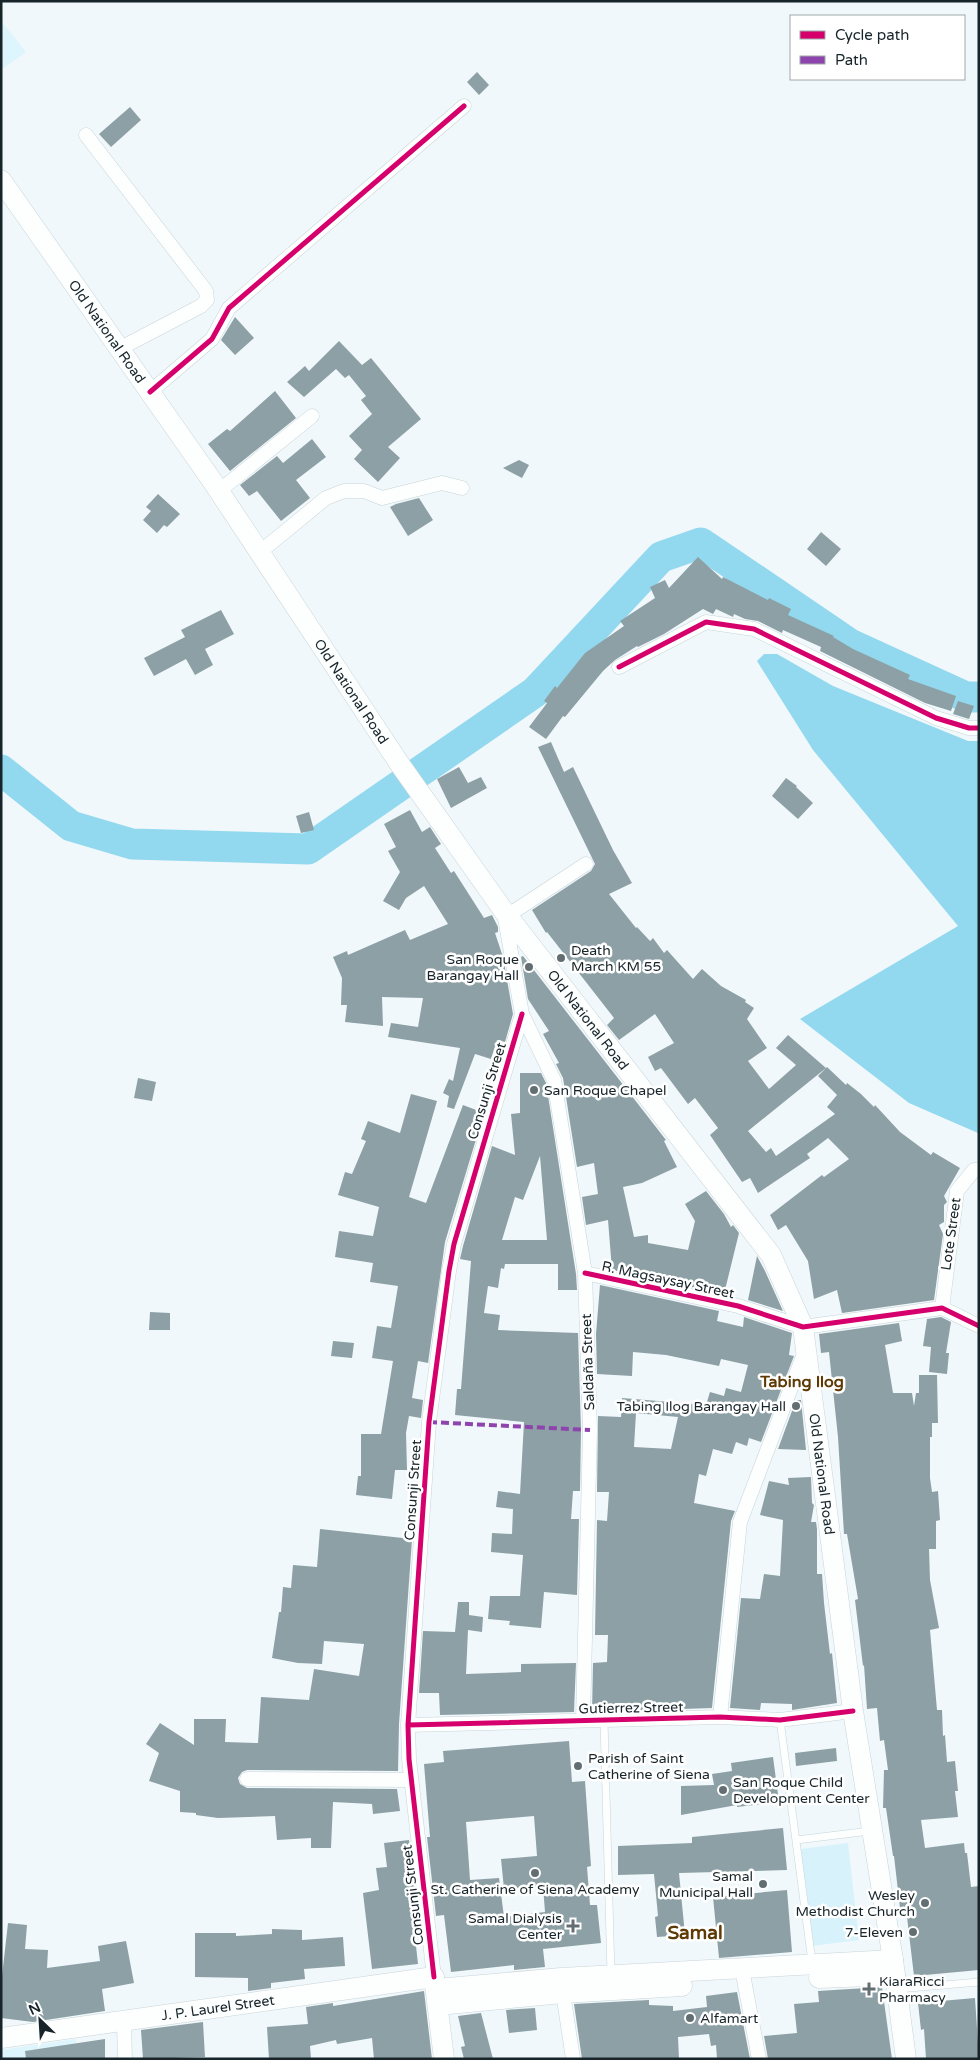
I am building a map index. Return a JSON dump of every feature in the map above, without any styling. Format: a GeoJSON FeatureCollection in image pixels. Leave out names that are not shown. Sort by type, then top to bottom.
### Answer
{"type":"FeatureCollection","features":[{"type":"Feature","properties":{"kind":"main road","name":"Old National Road"},"geometry":{"type":"LineString","coordinates":[[1,180],[219,492],[401,766],[505,913],[772,1255],[803,1327],[853,1711],[895,1975],[906,2059]]}},
{"type":"Feature","properties":{"kind":"main road"},"geometry":{"type":"LineString","coordinates":[[562,1985],[743,1975],[812,1965],[895,1975]]}},
{"type":"Feature","properties":{"kind":"main road"},"geometry":{"type":"LineString","coordinates":[[562,1985],[611,1976],[895,1975]]}},
{"type":"Feature","properties":{"kind":"main road","name":"J. P. Laurel Street"},"geometry":{"type":"LineString","coordinates":[[1,2038],[124,2022],[436,1990],[562,1985]]}},
{"type":"Feature","properties":{"kind":"main road"},"geometry":{"type":"LineString","coordinates":[[436,1990],[444,2059]]}},
{"type":"Feature","properties":{"kind":"street"},"geometry":{"type":"LineString","coordinates":[[150,392],[212,339],[229,308],[464,106]]}},
{"type":"Feature","properties":{"kind":"street"},"geometry":{"type":"LineString","coordinates":[[86,135],[206,290],[207,300],[201,306],[119,349]]}},
{"type":"Feature","properties":{"kind":"street"},"geometry":{"type":"LineString","coordinates":[[219,492],[312,416]]}},
{"type":"Feature","properties":{"kind":"street"},"geometry":{"type":"LineString","coordinates":[[260,552],[326,498],[344,491],[364,491],[382,498],[442,483],[462,488]]}},
{"type":"Feature","properties":{"kind":"street"},"geometry":{"type":"LineString","coordinates":[[619,667],[706,622],[754,629],[936,718],[969,728],[979,728]]}},
{"type":"Feature","properties":{"kind":"street"},"geometry":{"type":"LineString","coordinates":[[522,1014],[505,913],[586,864]]}},
{"type":"Feature","properties":{"kind":"street","name":"Saldaña Street"},"geometry":{"type":"LineString","coordinates":[[522,1014],[554,1080],[585,1273],[590,1430],[583,1720]]}},
{"type":"Feature","properties":{"kind":"street","name":"Consunji Street"},"geometry":{"type":"LineString","coordinates":[[436,1990],[412,1780],[408,1725],[430,1422],[454,1244],[522,1014]]}},
{"type":"Feature","properties":{"kind":"street","name":"Lote Street"},"geometry":{"type":"LineString","coordinates":[[942,1308],[957,1191],[974,1170],[979,1169]]}},
{"type":"Feature","properties":{"kind":"street","name":"R. Magsaysay Street"},"geometry":{"type":"LineString","coordinates":[[585,1273],[738,1306],[803,1327]]}},
{"type":"Feature","properties":{"kind":"street"},"geometry":{"type":"LineString","coordinates":[[803,1327],[942,1308],[979,1326]]}},
{"type":"Feature","properties":{"kind":"street"},"geometry":{"type":"LineString","coordinates":[[720,1717],[740,1522],[806,1350]]}},
{"type":"Feature","properties":{"kind":"street","name":"Gutierrez Street"},"geometry":{"type":"LineString","coordinates":[[408,1725],[720,1717],[780,1720],[853,1711]]}},
{"type":"Feature","properties":{"kind":"street"},"geometry":{"type":"LineString","coordinates":[[247,1778],[412,1780]]}},
{"type":"Feature","properties":{"kind":"street"},"geometry":{"type":"LineString","coordinates":[[743,1975],[758,2059]]}},
{"type":"Feature","properties":{"kind":"street"},"geometry":{"type":"LineString","coordinates":[[562,1985],[573,2059]]}},
{"type":"Feature","properties":{"kind":"street"},"geometry":{"type":"LineString","coordinates":[[124,2022],[125,2059]]}},
{"type":"Feature","properties":{"kind":"lane"},"geometry":{"type":"LineString","coordinates":[[604,1719],[611,1976]]}},
{"type":"Feature","properties":{"kind":"lane"},"geometry":{"type":"LineString","coordinates":[[780,1720],[812,1965]]}},
{"type":"Feature","properties":{"kind":"lane"},"geometry":{"type":"LineString","coordinates":[[796,1840],[872,1831]]}},
{"type":"Feature","properties":{"kind":"lane"},"geometry":{"type":"LineString","coordinates":[[895,1975],[979,1982]]}},
{"type":"Feature","properties":{"kind":"shaded area"},"geometry":{"type":"Polygon","coordinates":[[[1,21],[26,52],[1,70],[1,21]]]}},
{"type":"Feature","properties":{"kind":"shaded area"},"geometry":{"type":"Polygon","coordinates":[[[848,1843],[859,1940],[812,1946],[801,1849],[848,1843]]]}},
{"type":"Feature","properties":{"kind":"shaded area"},"geometry":{"type":"Polygon","coordinates":[[[76,2039],[76,2059],[1,2059],[1,2050],[76,2039]]]}},
{"type":"Feature","properties":{"kind":"water"},"geometry":{"type":"Polygon","coordinates":[[[764,654],[777,654],[833,686],[968,741],[979,741],[978,1133],[909,1103],[800,1019],[958,926],[813,750],[757,661],[764,654]]]}},
{"type":"Feature","properties":{"kind":"building"},"geometry":{"type":"Polygon","coordinates":[[[477,72],[489,85],[479,95],[467,82],[477,72]]]}},
{"type":"Feature","properties":{"kind":"building"},"geometry":{"type":"Polygon","coordinates":[[[130,107],[141,120],[111,147],[99,134],[130,107]]]}},
{"type":"Feature","properties":{"kind":"building"},"geometry":{"type":"Polygon","coordinates":[[[235,317],[254,338],[235,355],[221,340],[235,317]]]}},
{"type":"Feature","properties":{"kind":"building"},"geometry":{"type":"Polygon","coordinates":[[[339,341],[362,365],[371,358],[421,419],[388,447],[400,458],[378,482],[354,459],[362,450],[349,436],[372,414],[361,400],[366,396],[349,375],[345,378],[336,369],[304,397],[287,382],[305,366],[309,371],[339,341]]]}},
{"type":"Feature","properties":{"kind":"building"},"geometry":{"type":"Polygon","coordinates":[[[275,391],[296,418],[230,471],[208,444],[227,429],[230,431],[275,391]]]}},
{"type":"Feature","properties":{"kind":"building"},"geometry":{"type":"Polygon","coordinates":[[[312,439],[326,457],[296,480],[310,498],[281,521],[257,491],[249,496],[240,485],[277,456],[283,463],[312,439]]]}},
{"type":"Feature","properties":{"kind":"building"},"geometry":{"type":"Polygon","coordinates":[[[519,460],[529,465],[522,478],[503,468],[519,460]]]}},
{"type":"Feature","properties":{"kind":"building"},"geometry":{"type":"Polygon","coordinates":[[[158,494],[180,514],[167,527],[164,525],[157,533],[143,520],[151,511],[146,507],[158,494]]]}},
{"type":"Feature","properties":{"kind":"building"},"geometry":{"type":"Polygon","coordinates":[[[419,498],[433,520],[408,536],[390,507],[419,498]]]}},
{"type":"Feature","properties":{"kind":"building"},"geometry":{"type":"Polygon","coordinates":[[[821,532],[841,549],[826,566],[807,549],[821,532]]]}},
{"type":"Feature","properties":{"kind":"building"},"geometry":{"type":"Polygon","coordinates":[[[698,557],[722,579],[723,577],[768,600],[769,598],[791,609],[788,615],[834,636],[853,649],[910,675],[908,679],[956,696],[951,711],[925,703],[820,651],[821,647],[783,630],[782,633],[758,621],[745,619],[734,614],[733,617],[716,609],[713,614],[703,609],[664,634],[637,646],[615,660],[603,671],[565,717],[563,716],[546,739],[529,727],[547,703],[544,701],[555,686],[557,688],[585,653],[624,626],[620,621],[655,598],[650,587],[665,580],[669,588],[698,557]]]}},
{"type":"Feature","properties":{"kind":"building"},"geometry":{"type":"Polygon","coordinates":[[[221,610],[234,634],[205,649],[213,665],[195,675],[186,659],[154,676],[144,658],[185,637],[181,630],[221,610]]]}},
{"type":"Feature","properties":{"kind":"building"},"geometry":{"type":"Polygon","coordinates":[[[958,701],[974,706],[969,719],[953,714],[958,701]]]}},
{"type":"Feature","properties":{"kind":"building"},"geometry":{"type":"Polygon","coordinates":[[[551,742],[564,772],[573,767],[613,850],[632,883],[609,894],[636,928],[650,941],[653,938],[664,953],[667,950],[693,979],[702,969],[721,986],[746,1000],[745,1002],[754,1008],[747,1019],[767,1048],[748,1061],[769,1089],[796,1065],[776,1048],[788,1035],[846,1085],[847,1083],[874,1107],[875,1105],[900,1132],[931,1155],[933,1152],[960,1168],[944,1196],[947,1202],[944,1205],[944,1222],[939,1225],[943,1234],[934,1300],[842,1313],[837,1290],[814,1299],[808,1261],[786,1225],[778,1230],[770,1215],[822,1175],[824,1177],[849,1159],[828,1138],[807,1154],[810,1158],[758,1193],[750,1178],[742,1182],[710,1135],[718,1128],[695,1098],[688,1104],[661,1068],[655,1071],[648,1057],[674,1043],[655,1014],[619,1040],[607,1025],[614,1018],[546,933],[532,910],[591,871],[595,864],[538,747],[551,742]],[[826,1068],[748,1131],[766,1152],[771,1148],[776,1156],[835,1114],[827,1107],[837,1095],[818,1076],[826,1068]]]}},
{"type":"Feature","properties":{"kind":"building"},"geometry":{"type":"Polygon","coordinates":[[[459,767],[468,783],[481,777],[487,788],[451,808],[437,779],[459,767]]]}},
{"type":"Feature","properties":{"kind":"building"},"geometry":{"type":"Polygon","coordinates":[[[786,778],[797,786],[813,803],[798,819],[772,796],[786,778]]]}},
{"type":"Feature","properties":{"kind":"building"},"geometry":{"type":"Polygon","coordinates":[[[410,810],[422,832],[430,827],[441,844],[435,848],[451,873],[454,871],[484,918],[492,915],[498,927],[498,932],[495,933],[503,957],[513,1014],[505,1042],[497,1040],[491,1059],[475,1054],[454,1109],[447,1107],[449,1096],[443,1093],[449,1079],[453,1081],[460,1048],[388,1037],[391,1023],[418,1027],[423,998],[382,997],[383,1026],[345,1022],[347,1005],[341,1005],[342,978],[333,957],[347,951],[348,955],[405,930],[410,940],[448,924],[424,886],[406,898],[399,910],[383,901],[400,872],[388,851],[396,847],[384,824],[410,810]]]}},
{"type":"Feature","properties":{"kind":"building"},"geometry":{"type":"Polygon","coordinates":[[[309,812],[314,830],[301,833],[296,816],[309,812]]]}},
{"type":"Feature","properties":{"kind":"building"},"geometry":{"type":"Polygon","coordinates":[[[523,956],[666,1140],[664,1141],[677,1167],[642,1183],[623,1187],[634,1237],[648,1235],[648,1243],[688,1250],[695,1221],[685,1204],[706,1191],[724,1214],[731,1227],[733,1225],[739,1233],[724,1294],[612,1270],[608,1220],[586,1225],[582,1197],[598,1194],[594,1163],[577,1167],[563,1078],[556,1064],[559,1063],[543,1034],[549,1031],[528,999],[521,957],[523,956]]]}},
{"type":"Feature","properties":{"kind":"building"},"geometry":{"type":"Polygon","coordinates":[[[520,1073],[541,1073],[546,1083],[577,1290],[558,1290],[558,1264],[505,1264],[504,1269],[501,1268],[498,1288],[488,1286],[484,1313],[500,1315],[498,1330],[578,1333],[581,1430],[580,1491],[573,1491],[571,1519],[579,1519],[577,1595],[544,1592],[541,1628],[509,1625],[510,1621],[488,1619],[490,1596],[520,1596],[523,1555],[491,1552],[492,1533],[512,1534],[513,1509],[496,1507],[498,1491],[520,1494],[524,1422],[455,1415],[457,1389],[461,1389],[471,1261],[460,1259],[492,1146],[515,1155],[511,1114],[520,1113],[520,1073]],[[540,1156],[523,1200],[515,1197],[502,1240],[547,1240],[540,1156]]]}},
{"type":"Feature","properties":{"kind":"building"},"geometry":{"type":"Polygon","coordinates":[[[138,1078],[156,1082],[152,1101],[134,1098],[138,1078]]]}},
{"type":"Feature","properties":{"kind":"building"},"geometry":{"type":"Polygon","coordinates":[[[411,1094],[437,1101],[409,1197],[426,1203],[463,1105],[484,1113],[445,1242],[428,1363],[418,1361],[412,1398],[423,1400],[421,1418],[409,1416],[406,1433],[407,1470],[395,1470],[392,1499],[356,1495],[358,1476],[361,1476],[361,1434],[381,1434],[393,1361],[372,1358],[377,1326],[391,1328],[398,1286],[370,1282],[373,1263],[335,1257],[339,1231],[373,1236],[379,1207],[338,1195],[345,1172],[352,1174],[366,1141],[361,1139],[368,1121],[400,1133],[411,1094]]]}},
{"type":"Feature","properties":{"kind":"building"},"geometry":{"type":"Polygon","coordinates":[[[757,1256],[765,1271],[783,1311],[748,1300],[757,1256]]]}},
{"type":"Feature","properties":{"kind":"building"},"geometry":{"type":"Polygon","coordinates":[[[600,1285],[719,1311],[717,1321],[743,1327],[744,1317],[792,1333],[789,1355],[794,1356],[761,1442],[749,1438],[747,1446],[736,1442],[732,1454],[713,1449],[706,1476],[699,1474],[694,1503],[735,1511],[731,1521],[712,1708],[592,1712],[593,1663],[607,1662],[608,1635],[595,1635],[597,1520],[607,1521],[609,1492],[597,1492],[598,1416],[621,1417],[622,1398],[706,1405],[710,1392],[724,1396],[726,1388],[741,1392],[748,1365],[721,1359],[719,1366],[666,1355],[633,1352],[632,1376],[597,1374],[596,1334],[600,1285]],[[636,1413],[634,1447],[671,1449],[678,1417],[636,1413]]]}},
{"type":"Feature","properties":{"kind":"building"},"geometry":{"type":"Polygon","coordinates":[[[150,1312],[170,1313],[170,1330],[149,1330],[150,1312]]]}},
{"type":"Feature","properties":{"kind":"building"},"geometry":{"type":"Polygon","coordinates":[[[941,1317],[951,1322],[946,1353],[949,1353],[947,1374],[929,1372],[931,1347],[923,1346],[927,1319],[941,1317]]]}},
{"type":"Feature","properties":{"kind":"building"},"geometry":{"type":"Polygon","coordinates":[[[899,1323],[902,1341],[885,1345],[893,1393],[912,1393],[914,1406],[916,1393],[919,1393],[919,1375],[937,1375],[938,1423],[932,1423],[930,1478],[932,1492],[938,1491],[940,1520],[936,1521],[936,1549],[929,1549],[930,1580],[939,1628],[930,1630],[937,1710],[942,1710],[947,1762],[955,1761],[958,1791],[955,1791],[958,1817],[921,1820],[925,1848],[964,1843],[971,1887],[979,1886],[979,1970],[914,1976],[907,1917],[901,1917],[894,1856],[886,1808],[883,1808],[884,1770],[888,1770],[884,1740],[880,1741],[877,1708],[867,1709],[864,1665],[855,1600],[858,1599],[847,1534],[844,1534],[838,1437],[829,1352],[821,1353],[819,1334],[899,1323]]]}},
{"type":"Feature","properties":{"kind":"building"},"geometry":{"type":"Polygon","coordinates":[[[333,1341],[354,1343],[352,1358],[331,1356],[333,1341]]]}},
{"type":"Feature","properties":{"kind":"building"},"geometry":{"type":"Polygon","coordinates":[[[796,1400],[801,1400],[806,1450],[778,1449],[796,1400]]]}},
{"type":"Feature","properties":{"kind":"building"},"geometry":{"type":"Polygon","coordinates":[[[811,1477],[812,1503],[814,1505],[811,1522],[816,1522],[817,1574],[822,1574],[837,1703],[792,1710],[792,1704],[761,1703],[760,1710],[730,1708],[741,1598],[760,1599],[764,1574],[780,1576],[783,1520],[760,1515],[769,1481],[789,1485],[788,1478],[811,1477]]]}},
{"type":"Feature","properties":{"kind":"building"},"geometry":{"type":"Polygon","coordinates":[[[320,1529],[412,1539],[399,1724],[398,1771],[247,1770],[242,1772],[238,1778],[240,1784],[247,1788],[397,1789],[400,1811],[373,1814],[372,1804],[333,1802],[331,1848],[311,1848],[311,1838],[277,1840],[275,1816],[218,1818],[196,1815],[196,1813],[180,1812],[180,1791],[149,1781],[159,1753],[146,1744],[160,1723],[194,1745],[194,1719],[226,1719],[225,1742],[258,1743],[261,1697],[309,1700],[314,1669],[359,1676],[364,1644],[324,1641],[322,1664],[298,1663],[272,1658],[279,1612],[281,1612],[283,1587],[291,1588],[293,1565],[317,1567],[320,1529]]]}},
{"type":"Feature","properties":{"kind":"building"},"geometry":{"type":"Polygon","coordinates":[[[458,1602],[469,1602],[469,1615],[483,1617],[482,1632],[468,1630],[466,1674],[521,1672],[521,1664],[576,1663],[574,1712],[440,1715],[439,1693],[419,1693],[423,1631],[455,1632],[458,1602]]]}},
{"type":"Feature","properties":{"kind":"building"},"geometry":{"type":"Polygon","coordinates":[[[569,1741],[572,1782],[585,1781],[591,1866],[587,1867],[590,1905],[597,1905],[601,1943],[543,1949],[545,1967],[514,1970],[514,1965],[451,1972],[444,1915],[436,1916],[427,1837],[430,1837],[424,1764],[444,1762],[443,1751],[569,1741]],[[534,1816],[466,1822],[470,1880],[499,1878],[504,1917],[545,1912],[543,1886],[504,1889],[501,1859],[537,1856],[534,1816]]]}},
{"type":"Feature","properties":{"kind":"building"},"geometry":{"type":"Polygon","coordinates":[[[836,1748],[837,1761],[796,1766],[795,1753],[836,1748]]]}},
{"type":"Feature","properties":{"kind":"building"},"geometry":{"type":"Polygon","coordinates":[[[773,1757],[779,1802],[737,1807],[737,1805],[681,1815],[681,1786],[714,1785],[712,1774],[732,1771],[731,1763],[773,1757]]]}},
{"type":"Feature","properties":{"kind":"building"},"geometry":{"type":"Polygon","coordinates":[[[783,1828],[787,1870],[679,1873],[685,1935],[657,1937],[655,1917],[658,1916],[654,1874],[618,1875],[618,1846],[692,1843],[692,1837],[783,1828]]]}},
{"type":"Feature","properties":{"kind":"building"},"geometry":{"type":"Polygon","coordinates":[[[409,1840],[418,1918],[413,1919],[418,1964],[372,1969],[363,1893],[379,1890],[376,1868],[387,1867],[384,1843],[409,1840]]]}},
{"type":"Feature","properties":{"kind":"building"},"geometry":{"type":"Polygon","coordinates":[[[787,1890],[792,1952],[719,1958],[713,1897],[787,1890]]]}},
{"type":"Feature","properties":{"kind":"building"},"geometry":{"type":"Polygon","coordinates":[[[8,1923],[27,1925],[25,1949],[48,1950],[47,1968],[100,1961],[98,1946],[126,1941],[134,1983],[102,1989],[105,2011],[33,2022],[1,2018],[1,1985],[8,1923]]]}},
{"type":"Feature","properties":{"kind":"building"},"geometry":{"type":"Polygon","coordinates":[[[272,1929],[302,1930],[302,1940],[343,1937],[345,1966],[304,1969],[305,1979],[271,1983],[271,1988],[248,1991],[248,1978],[195,1977],[195,1933],[236,1933],[236,1936],[272,1934],[272,1929]]]}},
{"type":"Feature","properties":{"kind":"building"},"geometry":{"type":"Polygon","coordinates":[[[882,1987],[892,2059],[768,2059],[764,2036],[797,2033],[794,2004],[819,2002],[818,1991],[882,1987]]]}},
{"type":"Feature","properties":{"kind":"building"},"geometry":{"type":"Polygon","coordinates":[[[424,1991],[432,2059],[374,2059],[372,2038],[337,2044],[336,2040],[310,2046],[311,2059],[269,2059],[267,2027],[308,2024],[306,2007],[333,2003],[333,2006],[424,1991]]]}},
{"type":"Feature","properties":{"kind":"building"},"geometry":{"type":"Polygon","coordinates":[[[737,1992],[750,2059],[717,2059],[716,2045],[711,2046],[709,2034],[678,2037],[679,2059],[582,2059],[574,2004],[649,2000],[649,2005],[673,2006],[673,2011],[707,2007],[706,1996],[737,1992]]]}},
{"type":"Feature","properties":{"kind":"building"},"geometry":{"type":"Polygon","coordinates":[[[975,1998],[979,2059],[926,2059],[924,2029],[921,2030],[918,2003],[975,1998]]]}},
{"type":"Feature","properties":{"kind":"building"},"geometry":{"type":"Polygon","coordinates":[[[535,2008],[537,2030],[509,2033],[506,2010],[535,2008]]]}},
{"type":"Feature","properties":{"kind":"building"},"geometry":{"type":"Polygon","coordinates":[[[481,2013],[493,2059],[464,2059],[461,2047],[465,2046],[458,2016],[481,2013]]]}},
{"type":"Feature","properties":{"kind":"building"},"geometry":{"type":"Polygon","coordinates":[[[203,2022],[205,2057],[143,2059],[141,2030],[203,2022]]]}},
{"type":"Feature","properties":{"kind":"building"},"geometry":{"type":"Polygon","coordinates":[[[105,2039],[105,2059],[26,2059],[25,2051],[105,2039]]]}},
{"type":"Feature","properties":{"kind":"waterway"},"geometry":{"type":"LineString","coordinates":[[1,770],[71,826],[132,844],[308,849],[535,692],[661,557],[701,543],[850,644],[966,697],[979,697]]}},
{"type":"Feature","properties":{"kind":"marked path"},"geometry":{"type":"LineString","coordinates":[[429,1422],[590,1430]]}},
{"type":"Feature","properties":{"kind":"cycle path"},"geometry":{"type":"LineString","coordinates":[[150,392],[212,339],[229,308],[464,106]]}},
{"type":"Feature","properties":{"kind":"cycle path"},"geometry":{"type":"LineString","coordinates":[[619,667],[706,622],[754,629],[936,718],[969,728],[979,728]]}},
{"type":"Feature","properties":{"kind":"cycle path"},"geometry":{"type":"LineString","coordinates":[[434,1977],[409,1759],[408,1725],[429,1422],[454,1244],[522,1014]]}},
{"type":"Feature","properties":{"kind":"cycle path"},"geometry":{"type":"LineString","coordinates":[[585,1273],[738,1306],[803,1327],[942,1308],[979,1326]]}},
{"type":"Feature","properties":{"kind":"cycle path"},"geometry":{"type":"LineString","coordinates":[[408,1725],[720,1717],[780,1720],[853,1711]]}},
{"type":"Feature","properties":{"kind":"place","name":"Death March KM 55"},"geometry":{"type":"Point","coordinates":[561,958]}},
{"type":"Feature","properties":{"kind":"place","name":"San Roque Barangay Hall"},"geometry":{"type":"Point","coordinates":[529,967]}},
{"type":"Feature","properties":{"kind":"place","name":"San Roque Chapel"},"geometry":{"type":"Point","coordinates":[534,1090]}},
{"type":"Feature","properties":{"kind":"place","name":"Tabing Ilog Barangay Hall"},"geometry":{"type":"Point","coordinates":[796,1406]}},
{"type":"Feature","properties":{"kind":"place","name":"Parish of Saint Catherine of Siena"},"geometry":{"type":"Point","coordinates":[578,1766]}},
{"type":"Feature","properties":{"kind":"place","name":"San Roque Child Development Center"},"geometry":{"type":"Point","coordinates":[723,1790]}},
{"type":"Feature","properties":{"kind":"place","name":"St. Catherine of Siena Academy"},"geometry":{"type":"Point","coordinates":[535,1873]}},
{"type":"Feature","properties":{"kind":"place","name":"Samal Municipal Hall"},"geometry":{"type":"Point","coordinates":[763,1884]}},
{"type":"Feature","properties":{"kind":"place","name":"Wesley Methodist Church"},"geometry":{"type":"Point","coordinates":[925,1903]}},
{"type":"Feature","properties":{"kind":"place","name":"Samal Dialysis Center"},"geometry":{"type":"Point","coordinates":[573,1926]}},
{"type":"Feature","properties":{"kind":"place","name":"7-Eleven"},"geometry":{"type":"Point","coordinates":[913,1932]}},
{"type":"Feature","properties":{"kind":"place","name":"KiaraRicci Pharmacy"},"geometry":{"type":"Point","coordinates":[869,1989]}},
{"type":"Feature","properties":{"kind":"place","name":"Alfamart"},"geometry":{"type":"Point","coordinates":[690,2018]}},
{"type":"Feature","properties":{"kind":"district","name":"Tabing Ilog"},"geometry":{"type":"Point","coordinates":[802,1382]}},
{"type":"Feature","properties":{"kind":"district","name":"Samal"},"geometry":{"type":"Point","coordinates":[695,1933]}}]}
